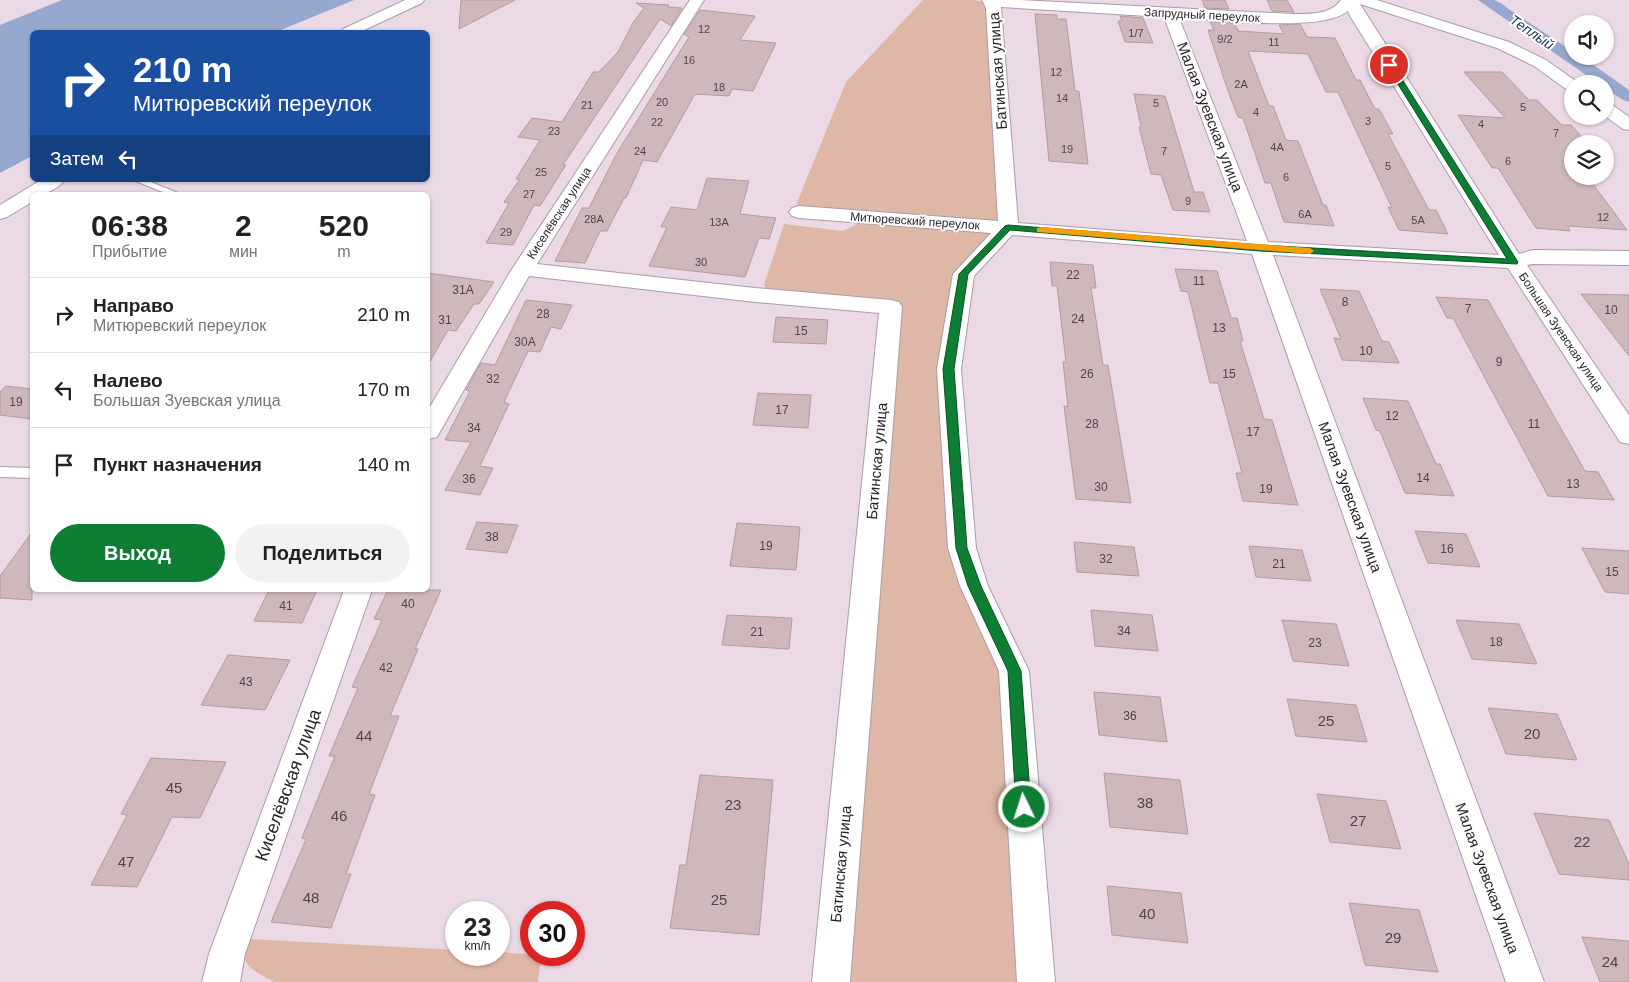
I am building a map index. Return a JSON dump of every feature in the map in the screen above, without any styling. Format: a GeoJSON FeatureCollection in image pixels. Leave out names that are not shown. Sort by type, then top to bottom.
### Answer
{"type":"FeatureCollection","features":[{"type":"Feature","properties":{"kind":"street"},"geometry":{"type":"LineString","coordinates":[[353,30],[417,0]]}},
{"type":"Feature","properties":{"kind":"street","name":"Киселёвская улица"},"geometry":{"type":"LineString","coordinates":[[430,427],[523,269],[697,0]]}},
{"type":"Feature","properties":{"kind":"street","name":"Батинская улица"},"geometry":{"type":"LineString","coordinates":[[990,0],[994,8],[1008,228]]}},
{"type":"Feature","properties":{"kind":"street","name":"Запрудный переулок"},"geometry":{"type":"LineString","coordinates":[[990,0],[1011,4],[1303,19],[1334,13],[1344,7],[1349,0]]}},
{"type":"Feature","properties":{"kind":"street","name":"Большая Зуевская улица"},"geometry":{"type":"LineString","coordinates":[[1349,0],[1514,262],[1629,434]]}},
{"type":"Feature","properties":{"kind":"street"},"geometry":{"type":"LineString","coordinates":[[1362,0],[1498,43],[1540,63],[1564,80]]}},
{"type":"Feature","properties":{"kind":"street","name":"Малая Зуевская улица"},"geometry":{"type":"LineString","coordinates":[[1170,13],[1260,248],[1525,982]]}},
{"type":"Feature","properties":{"kind":"street"},"geometry":{"type":"LineString","coordinates":[[1614,114],[1629,125]]}},
{"type":"Feature","properties":{"kind":"street"},"geometry":{"type":"LineString","coordinates":[[35,192],[52,182]]}},
{"type":"Feature","properties":{"kind":"street"},"geometry":{"type":"LineString","coordinates":[[0,213],[30,195]]}},
{"type":"Feature","properties":{"kind":"street","name":"Митюревский переулок"},"geometry":{"type":"LineString","coordinates":[[799,212],[1260,248],[1514,262],[1532,257],[1629,258]]}},
{"type":"Feature","properties":{"kind":"street"},"geometry":{"type":"LineString","coordinates":[[1008,228],[964,274],[948,369],[962,548],[974,586],[1014,671],[1036,982]]}},
{"type":"Feature","properties":{"kind":"street","name":"Батинская улица"},"geometry":{"type":"LineString","coordinates":[[523,269],[891,307],[831,982]]}},
{"type":"Feature","properties":{"kind":"street","name":"Киселёвская улица"},"geometry":{"type":"LineString","coordinates":[[221,982],[227,954],[357,592]]}},
{"type":"Feature","properties":{"kind":"lane"},"geometry":{"type":"LineString","coordinates":[[143,182],[170,192]]}},
{"type":"Feature","properties":{"kind":"lane"},"geometry":{"type":"LineString","coordinates":[[0,472],[30,473]]}},
{"type":"Feature","properties":{"kind":"shaded area"},"geometry":{"type":"Polygon","coordinates":[[[923,0],[972,0],[987,2],[1000,214],[993,224],[856,214],[796,205],[846,82],[923,0]]]}},
{"type":"Feature","properties":{"kind":"shaded area"},"geometry":{"type":"Polygon","coordinates":[[[870,222],[995,232],[958,272],[954,548],[1005,678],[1020,982],[841,982],[897,306],[769,293],[764,285],[784,224],[843,231],[857,224],[870,222]]]}},
{"type":"Feature","properties":{"kind":"shaded area"},"geometry":{"type":"Polygon","coordinates":[[[250,939],[445,949],[445,966],[510,966],[510,953],[520,954],[520,966],[540,966],[538,982],[274,982],[251,968],[245,960],[245,951],[250,939]]]}},
{"type":"Feature","properties":{"kind":"water"},"geometry":{"type":"Polygon","coordinates":[[[62,0],[354,0],[281,30],[30,30],[30,157],[0,173],[0,25],[62,0]]]}},
{"type":"Feature","properties":{"kind":"water"},"geometry":{"type":"Polygon","coordinates":[[[1478,0],[1498,2],[1506,6],[1518,21],[1478,0]]]}},
{"type":"Feature","properties":{"kind":"building"},"geometry":{"type":"Polygon","coordinates":[[[461,0],[515,0],[459,29],[461,0]]]}},
{"type":"Feature","properties":{"kind":"building"},"geometry":{"type":"Polygon","coordinates":[[[1202,0],[1225,0],[1229,9],[1205,8],[1202,0]]]}},
{"type":"Feature","properties":{"kind":"building"},"geometry":{"type":"Polygon","coordinates":[[[1267,0],[1287,0],[1294,12],[1272,11],[1267,0]]]}},
{"type":"Feature","properties":{"kind":"building"},"geometry":{"type":"Polygon","coordinates":[[[636,3],[669,5],[668,7],[682,8],[671,26],[660,19],[563,165],[566,165],[540,206],[534,205],[513,245],[486,243],[509,203],[504,202],[520,179],[516,179],[540,140],[518,137],[532,118],[562,122],[593,72],[599,72],[618,52],[633,23],[644,8],[636,3]]]}},
{"type":"Feature","properties":{"kind":"building"},"geometry":{"type":"Polygon","coordinates":[[[700,10],[755,16],[740,40],[776,43],[753,91],[732,89],[729,96],[695,94],[657,162],[643,160],[626,198],[624,198],[607,231],[600,231],[585,263],[555,261],[582,208],[589,208],[617,153],[689,37],[684,34],[700,10]]]}},
{"type":"Feature","properties":{"kind":"building"},"geometry":{"type":"Polygon","coordinates":[[[1035,14],[1057,15],[1057,19],[1066,19],[1075,91],[1079,91],[1088,164],[1049,161],[1035,14]]]}},
{"type":"Feature","properties":{"kind":"building"},"geometry":{"type":"Polygon","coordinates":[[[1120,16],[1143,18],[1153,43],[1125,42],[1118,21],[1122,21],[1120,16]]]}},
{"type":"Feature","properties":{"kind":"building"},"geometry":{"type":"Polygon","coordinates":[[[1210,22],[1235,23],[1238,31],[1284,34],[1279,25],[1300,24],[1307,37],[1335,38],[1356,80],[1360,80],[1375,109],[1379,109],[1393,134],[1388,134],[1429,210],[1436,210],[1448,234],[1399,230],[1388,207],[1392,208],[1338,92],[1326,92],[1308,54],[1248,51],[1269,106],[1273,106],[1286,140],[1298,141],[1323,205],[1326,205],[1334,226],[1284,222],[1271,183],[1265,183],[1243,118],[1238,117],[1228,91],[1208,30],[1214,30],[1210,22]]]}},
{"type":"Feature","properties":{"kind":"building"},"geometry":{"type":"Polygon","coordinates":[[[1464,72],[1502,72],[1529,100],[1537,100],[1562,125],[1571,125],[1580,135],[1564,135],[1564,185],[1594,185],[1627,230],[1568,226],[1570,231],[1536,228],[1498,168],[1492,168],[1458,115],[1505,118],[1464,72]]]}},
{"type":"Feature","properties":{"kind":"building"},"geometry":{"type":"Polygon","coordinates":[[[1134,94],[1165,96],[1194,192],[1203,192],[1210,212],[1173,210],[1161,175],[1151,174],[1139,127],[1141,127],[1134,94]]]}},
{"type":"Feature","properties":{"kind":"building"},"geometry":{"type":"Polygon","coordinates":[[[707,178],[749,181],[740,214],[776,218],[769,239],[759,238],[745,277],[649,266],[667,227],[661,227],[671,207],[697,210],[707,178]]]}},
{"type":"Feature","properties":{"kind":"building"},"geometry":{"type":"Polygon","coordinates":[[[1050,262],[1093,265],[1096,288],[1091,288],[1103,365],[1108,365],[1131,503],[1076,499],[1064,406],[1068,407],[1063,362],[1066,362],[1057,286],[1052,286],[1050,262]]]}},
{"type":"Feature","properties":{"kind":"building"},"geometry":{"type":"Polygon","coordinates":[[[1175,269],[1217,271],[1231,318],[1237,318],[1243,341],[1240,341],[1264,419],[1272,420],[1298,505],[1243,501],[1236,473],[1242,473],[1218,383],[1210,383],[1188,292],[1181,291],[1175,269]]]}},
{"type":"Feature","properties":{"kind":"building"},"geometry":{"type":"Polygon","coordinates":[[[430,273],[494,282],[479,304],[474,304],[456,331],[448,330],[430,362],[430,273]]]}},
{"type":"Feature","properties":{"kind":"building"},"geometry":{"type":"Polygon","coordinates":[[[1320,289],[1359,291],[1382,341],[1389,342],[1399,363],[1342,360],[1334,338],[1341,339],[1320,289]]]}},
{"type":"Feature","properties":{"kind":"building"},"geometry":{"type":"Polygon","coordinates":[[[1581,294],[1629,295],[1629,356],[1581,294]]]}},
{"type":"Feature","properties":{"kind":"building"},"geometry":{"type":"Polygon","coordinates":[[[1436,297],[1488,300],[1585,471],[1598,472],[1614,500],[1548,496],[1453,318],[1447,318],[1436,297]]]}},
{"type":"Feature","properties":{"kind":"building"},"geometry":{"type":"Polygon","coordinates":[[[526,300],[572,305],[561,329],[551,327],[540,352],[528,351],[504,402],[509,404],[480,466],[493,468],[480,495],[445,490],[471,442],[445,440],[470,391],[466,390],[481,363],[495,365],[526,300]]]}},
{"type":"Feature","properties":{"kind":"building"},"geometry":{"type":"Polygon","coordinates":[[[776,317],[828,320],[826,344],[773,342],[776,317]]]}},
{"type":"Feature","properties":{"kind":"building"},"geometry":{"type":"Polygon","coordinates":[[[6,386],[30,389],[30,419],[0,415],[0,392],[6,386]]]}},
{"type":"Feature","properties":{"kind":"building"},"geometry":{"type":"Polygon","coordinates":[[[758,393],[811,395],[808,428],[753,425],[758,393]]]}},
{"type":"Feature","properties":{"kind":"building"},"geometry":{"type":"Polygon","coordinates":[[[1363,398],[1408,401],[1436,464],[1440,464],[1454,496],[1405,493],[1380,431],[1376,430],[1363,398]]]}},
{"type":"Feature","properties":{"kind":"building"},"geometry":{"type":"Polygon","coordinates":[[[477,522],[518,525],[507,553],[466,549],[477,522]]]}},
{"type":"Feature","properties":{"kind":"building"},"geometry":{"type":"Polygon","coordinates":[[[737,523],[800,527],[796,570],[730,566],[737,523]]]}},
{"type":"Feature","properties":{"kind":"building"},"geometry":{"type":"Polygon","coordinates":[[[1415,531],[1466,534],[1480,567],[1428,563],[1415,531]]]}},
{"type":"Feature","properties":{"kind":"building"},"geometry":{"type":"Polygon","coordinates":[[[30,535],[30,592],[32,592],[32,600],[0,598],[0,576],[30,535]]]}},
{"type":"Feature","properties":{"kind":"building"},"geometry":{"type":"Polygon","coordinates":[[[1074,542],[1134,547],[1139,576],[1077,572],[1074,542]]]}},
{"type":"Feature","properties":{"kind":"building"},"geometry":{"type":"Polygon","coordinates":[[[1249,546],[1302,550],[1311,581],[1256,577],[1249,546]]]}},
{"type":"Feature","properties":{"kind":"building"},"geometry":{"type":"Polygon","coordinates":[[[1582,548],[1629,551],[1629,594],[1605,592],[1582,548]]]}},
{"type":"Feature","properties":{"kind":"building"},"geometry":{"type":"Polygon","coordinates":[[[430,590],[441,590],[415,649],[418,649],[390,716],[399,716],[369,794],[375,795],[346,874],[351,874],[331,928],[271,922],[306,839],[302,838],[335,756],[329,756],[358,688],[352,687],[382,620],[374,619],[387,592],[430,592],[430,590]]]}},
{"type":"Feature","properties":{"kind":"building"},"geometry":{"type":"Polygon","coordinates":[[[268,592],[316,592],[302,623],[254,621],[268,592]]]}},
{"type":"Feature","properties":{"kind":"building"},"geometry":{"type":"Polygon","coordinates":[[[1091,610],[1152,615],[1158,651],[1095,646],[1091,610]]]}},
{"type":"Feature","properties":{"kind":"building"},"geometry":{"type":"Polygon","coordinates":[[[727,615],[792,618],[789,649],[722,645],[727,615]]]}},
{"type":"Feature","properties":{"kind":"building"},"geometry":{"type":"Polygon","coordinates":[[[1282,620],[1336,624],[1349,666],[1293,661],[1282,620]]]}},
{"type":"Feature","properties":{"kind":"building"},"geometry":{"type":"Polygon","coordinates":[[[1456,620],[1519,624],[1537,664],[1472,659],[1456,620]]]}},
{"type":"Feature","properties":{"kind":"building"},"geometry":{"type":"Polygon","coordinates":[[[228,655],[290,660],[265,710],[201,705],[228,655]]]}},
{"type":"Feature","properties":{"kind":"building"},"geometry":{"type":"Polygon","coordinates":[[[1094,692],[1160,697],[1167,742],[1099,735],[1094,692]]]}},
{"type":"Feature","properties":{"kind":"building"},"geometry":{"type":"Polygon","coordinates":[[[1287,699],[1356,705],[1367,742],[1296,736],[1287,699]]]}},
{"type":"Feature","properties":{"kind":"building"},"geometry":{"type":"Polygon","coordinates":[[[1488,708],[1557,714],[1577,760],[1506,754],[1488,708]]]}},
{"type":"Feature","properties":{"kind":"building"},"geometry":{"type":"Polygon","coordinates":[[[151,758],[226,762],[200,818],[172,817],[137,887],[91,885],[127,815],[121,814],[151,758]]]}},
{"type":"Feature","properties":{"kind":"building"},"geometry":{"type":"Polygon","coordinates":[[[1104,773],[1180,780],[1188,834],[1110,827],[1104,773]]]}},
{"type":"Feature","properties":{"kind":"building"},"geometry":{"type":"Polygon","coordinates":[[[700,775],[773,780],[759,935],[670,928],[680,865],[686,865],[700,775]]]}},
{"type":"Feature","properties":{"kind":"building"},"geometry":{"type":"Polygon","coordinates":[[[1317,794],[1386,801],[1401,849],[1330,842],[1317,794]]]}},
{"type":"Feature","properties":{"kind":"building"},"geometry":{"type":"Polygon","coordinates":[[[1534,813],[1609,820],[1629,864],[1629,880],[1559,874],[1534,813]]]}},
{"type":"Feature","properties":{"kind":"building"},"geometry":{"type":"Polygon","coordinates":[[[1107,886],[1181,893],[1188,943],[1112,935],[1107,886]]]}},
{"type":"Feature","properties":{"kind":"building"},"geometry":{"type":"Polygon","coordinates":[[[1349,903],[1419,910],[1438,972],[1365,965],[1349,903]]]}},
{"type":"Feature","properties":{"kind":"building"},"geometry":{"type":"Polygon","coordinates":[[[1582,937],[1629,941],[1629,982],[1600,982],[1582,937]]]}},
{"type":"Feature","properties":{"kind":"waterway","name":"Теплый"},"geometry":{"type":"LineString","coordinates":[[1485,0],[1629,97]]}},
{"type":"Feature","properties":{"kind":"slow traffic"},"geometry":{"type":"LineString","coordinates":[[1041,230],[1310,251]]}},
{"type":"Feature","properties":{"kind":"route"},"geometry":{"type":"LineString","coordinates":[[1024,807],[1014,671],[974,586],[962,548],[948,369],[964,274],[1008,228],[1260,248],[1514,262],[1389,65]]}}]}
